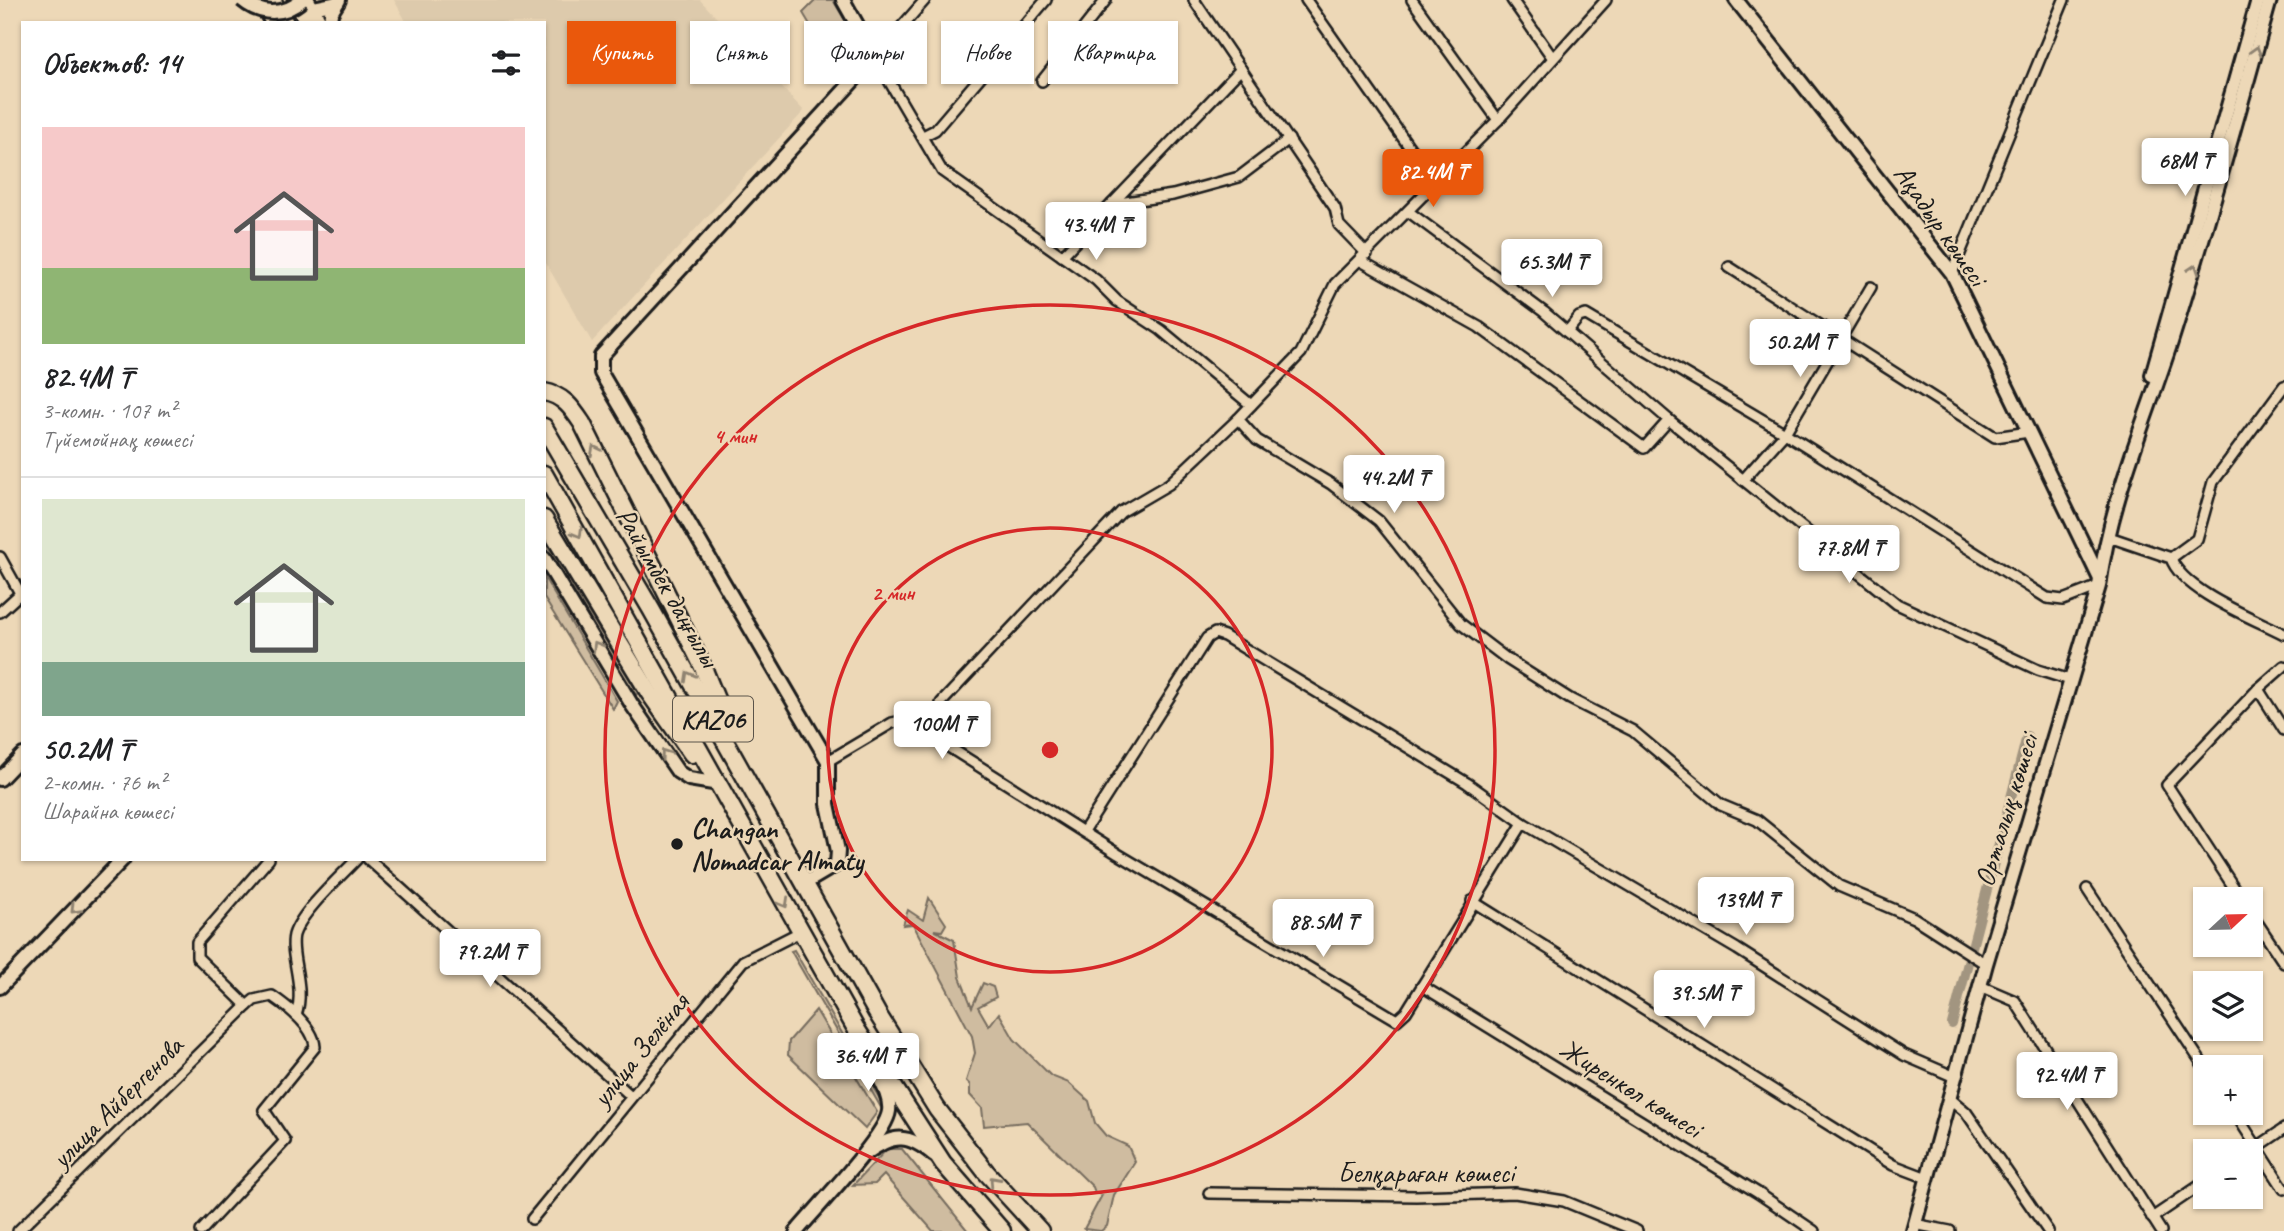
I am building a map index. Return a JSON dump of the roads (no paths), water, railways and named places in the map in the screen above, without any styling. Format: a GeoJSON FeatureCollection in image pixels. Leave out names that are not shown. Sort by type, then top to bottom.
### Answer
{"type":"FeatureCollection","features":[{"type":"Feature","properties":{"kind":"highway"},"geometry":{"type":"LineString","coordinates":[[272,0],[284,21]]}},
{"type":"Feature","properties":{"kind":"highway"},"geometry":{"type":"LineString","coordinates":[[296,0],[308,8]]}},
{"type":"Feature","properties":{"kind":"highway"},"geometry":{"type":"LineString","coordinates":[[546,392],[554,393],[570,404],[582,423],[702,665],[756,795]]}},
{"type":"Feature","properties":{"kind":"highway","name":"Райымбек даңғылы"},"geometry":{"type":"LineString","coordinates":[[546,430],[756,795],[877,1013],[937,1109],[986,1172],[1040,1231]]}},
{"type":"Feature","properties":{"kind":"highway","name":"Райымбек даңғылы"},"geometry":{"type":"LineString","coordinates":[[546,477],[630,622],[855,1027],[943,1163],[1002,1231]]}},
{"type":"Feature","properties":{"kind":"highway"},"geometry":{"type":"LineString","coordinates":[[546,522],[650,694],[732,809]]}},
{"type":"Feature","properties":{"kind":"street"},"geometry":{"type":"LineString","coordinates":[[242,0],[258,11],[274,13],[338,2]]}},
{"type":"Feature","properties":{"kind":"street"},"geometry":{"type":"LineString","coordinates":[[259,0],[271,21]]}},
{"type":"Feature","properties":{"kind":"street"},"geometry":{"type":"LineString","coordinates":[[843,0],[855,21]]}},
{"type":"Feature","properties":{"kind":"street"},"geometry":{"type":"LineString","coordinates":[[907,21],[925,0]]}},
{"type":"Feature","properties":{"kind":"street"},"geometry":{"type":"LineString","coordinates":[[923,136],[935,130],[1046,0]]}},
{"type":"Feature","properties":{"kind":"street"},"geometry":{"type":"LineString","coordinates":[[1042,81],[1106,0]]}},
{"type":"Feature","properties":{"kind":"street"},"geometry":{"type":"LineString","coordinates":[[1194,0],[1335,208],[1339,225],[1364,258],[1479,327],[1644,448],[1669,420]]}},
{"type":"Feature","properties":{"kind":"street"},"geometry":{"type":"LineString","coordinates":[[1306,0],[1410,148],[1439,181]]}},
{"type":"Feature","properties":{"kind":"street"},"geometry":{"type":"LineString","coordinates":[[1412,0],[1498,120]]}},
{"type":"Feature","properties":{"kind":"street"},"geometry":{"type":"LineString","coordinates":[[1512,0],[1552,57]]}},
{"type":"Feature","properties":{"kind":"street"},"geometry":{"type":"LineString","coordinates":[[941,703],[1121,512],[1169,484],[1238,419],[1301,352],[1335,284],[1364,258],[1498,120],[1606,0]]}},
{"type":"Feature","properties":{"kind":"street","name":"Ақадыр көшесі"},"geometry":{"type":"LineString","coordinates":[[1737,0],[1952,273],[2099,583]]}},
{"type":"Feature","properties":{"kind":"street"},"geometry":{"type":"LineString","coordinates":[[1952,273],[2064,0]]}},
{"type":"Feature","properties":{"kind":"street","name":"Орталық көшесі"},"geometry":{"type":"LineString","coordinates":[[2148,403],[2152,373],[2259,0]]}},
{"type":"Feature","properties":{"kind":"street","name":"Орталық көшесі"},"geometry":{"type":"LineString","coordinates":[[1913,1228],[1986,964],[2099,583],[2109,537],[2148,403],[2201,249],[2270,0]]}},
{"type":"Feature","properties":{"kind":"street"},"geometry":{"type":"LineString","coordinates":[[331,21],[338,2]]}},
{"type":"Feature","properties":{"kind":"street"},"geometry":{"type":"LineString","coordinates":[[1062,256],[1241,69]]}},
{"type":"Feature","properties":{"kind":"street"},"geometry":{"type":"LineString","coordinates":[[805,883],[837,864],[838,851],[828,804],[828,761],[601,373],[601,356],[850,84]]}},
{"type":"Feature","properties":{"kind":"street"},"geometry":{"type":"LineString","coordinates":[[891,84],[942,170],[1096,280],[1116,301],[1161,330],[1251,405]]}},
{"type":"Feature","properties":{"kind":"street"},"geometry":{"type":"LineString","coordinates":[[1112,204],[1173,195],[1239,177],[1289,139]]}},
{"type":"Feature","properties":{"kind":"street"},"geometry":{"type":"LineString","coordinates":[[1409,212],[1480,262],[1743,481],[1897,604],[2038,670],[2070,680]]}},
{"type":"Feature","properties":{"kind":"street"},"geometry":{"type":"LineString","coordinates":[[1729,267],[1995,437],[2029,432]]}},
{"type":"Feature","properties":{"kind":"street"},"geometry":{"type":"LineString","coordinates":[[1743,481],[1785,433],[1871,287]]}},
{"type":"Feature","properties":{"kind":"street"},"geometry":{"type":"LineString","coordinates":[[1567,332],[1579,317],[1586,315],[1785,433],[2047,598],[2063,600],[2099,583]]}},
{"type":"Feature","properties":{"kind":"street"},"geometry":{"type":"LineString","coordinates":[[2171,558],[2197,539],[2213,482],[2284,386]]}},
{"type":"Feature","properties":{"kind":"street"},"geometry":{"type":"LineString","coordinates":[[1238,419],[1257,440],[1331,484],[1380,521],[1461,624],[1507,659],[1570,699],[1633,731],[1721,805],[1757,820],[1839,886],[1914,918],[1986,964]]}},
{"type":"Feature","properties":{"kind":"street"},"geometry":{"type":"LineString","coordinates":[[2109,537],[2171,558]]}},
{"type":"Feature","properties":{"kind":"street"},"geometry":{"type":"LineString","coordinates":[[0,556],[21,592],[0,612]]}},
{"type":"Feature","properties":{"kind":"street"},"geometry":{"type":"LineString","coordinates":[[2171,558],[2174,568],[2202,591],[2284,634]]}},
{"type":"Feature","properties":{"kind":"street"},"geometry":{"type":"LineString","coordinates":[[546,561],[632,705],[677,772],[688,779],[713,783]]}},
{"type":"Feature","properties":{"kind":"street"},"geometry":{"type":"LineString","coordinates":[[1084,831],[1207,638],[1215,634],[1224,636],[1467,783],[1523,823],[1737,949],[1904,1055],[1955,1077]]}},
{"type":"Feature","properties":{"kind":"street"},"geometry":{"type":"LineString","coordinates":[[2234,887],[2167,785],[2284,666]]}},
{"type":"Feature","properties":{"kind":"street"},"geometry":{"type":"LineString","coordinates":[[2258,690],[2284,730]]}},
{"type":"Feature","properties":{"kind":"street"},"geometry":{"type":"LineString","coordinates":[[632,705],[650,694]]}},
{"type":"Feature","properties":{"kind":"street"},"geometry":{"type":"LineString","coordinates":[[828,761],[892,723],[905,720],[1393,1019],[1400,1018],[1406,1012],[1472,901],[1523,823]]}},
{"type":"Feature","properties":{"kind":"street"},"geometry":{"type":"LineString","coordinates":[[0,779],[21,757]]}},
{"type":"Feature","properties":{"kind":"street"},"geometry":{"type":"LineString","coordinates":[[0,987],[121,861]]}},
{"type":"Feature","properties":{"kind":"street"},"geometry":{"type":"LineString","coordinates":[[247,1006],[197,957],[195,951],[197,943],[267,861]]}},
{"type":"Feature","properties":{"kind":"street"},"geometry":{"type":"LineString","coordinates":[[201,1231],[285,1141],[264,1110],[315,1046],[315,1041],[296,1015],[300,993],[294,935],[306,915],[355,861]]}},
{"type":"Feature","properties":{"kind":"street"},"geometry":{"type":"LineString","coordinates":[[370,861],[631,1096]]}},
{"type":"Feature","properties":{"kind":"street"},"geometry":{"type":"LineString","coordinates":[[2087,890],[2196,1055]]}},
{"type":"Feature","properties":{"kind":"street"},"geometry":{"type":"LineString","coordinates":[[1472,901],[1893,1165],[1927,1178]]}},
{"type":"Feature","properties":{"kind":"street","name":"улица Зелёная"},"geometry":{"type":"LineString","coordinates":[[532,1219],[743,961],[800,932]]}},
{"type":"Feature","properties":{"kind":"street"},"geometry":{"type":"LineString","coordinates":[[2263,932],[2284,963]]}},
{"type":"Feature","properties":{"kind":"street","name":"Жиренкөл көшесі"},"geometry":{"type":"LineString","coordinates":[[1422,986],[1758,1193],[1814,1231]]}},
{"type":"Feature","properties":{"kind":"street"},"geometry":{"type":"LineString","coordinates":[[1980,986],[2015,1001],[2161,1231]]}},
{"type":"Feature","properties":{"kind":"street","name":"улица Айбергенова"},"geometry":{"type":"LineString","coordinates":[[18,1231],[254,1000],[272,996],[296,1015]]}},
{"type":"Feature","properties":{"kind":"street"},"geometry":{"type":"LineString","coordinates":[[797,1231],[886,1122],[889,1110],[886,1093],[855,1027]]}},
{"type":"Feature","properties":{"kind":"street"},"geometry":{"type":"LineString","coordinates":[[1949,1098],[1966,1112],[2048,1231]]}},
{"type":"Feature","properties":{"kind":"street"},"geometry":{"type":"LineString","coordinates":[[2263,1144],[2284,1129]]}},
{"type":"Feature","properties":{"kind":"street"},"geometry":{"type":"LineString","coordinates":[[858,1159],[876,1146],[898,1138],[921,1144],[943,1163]]}},
{"type":"Feature","properties":{"kind":"street"},"geometry":{"type":"LineString","coordinates":[[2263,1162],[2284,1189]]}},
{"type":"Feature","properties":{"kind":"street"},"geometry":{"type":"LineString","coordinates":[[2152,1217],[2193,1190]]}},
{"type":"Feature","properties":{"kind":"street","name":"Белқараған көшесі"},"geometry":{"type":"LineString","coordinates":[[1209,1193],[1416,1196],[1516,1193],[1563,1201],[1637,1231]]}},
{"type":"Feature","properties":{"kind":"street"},"geometry":{"type":"LineString","coordinates":[[1913,1228],[1950,1231]]}},
{"type":"Feature","properties":{"kind":"waterway"},"geometry":{"type":"LineString","coordinates":[[1952,1024],[2027,736]]}},
{"type":"Feature","properties":{"kind":"place","name":"Changan Nomadcar Almaty"},"geometry":{"type":"Point","coordinates":[677,844]}}]}
